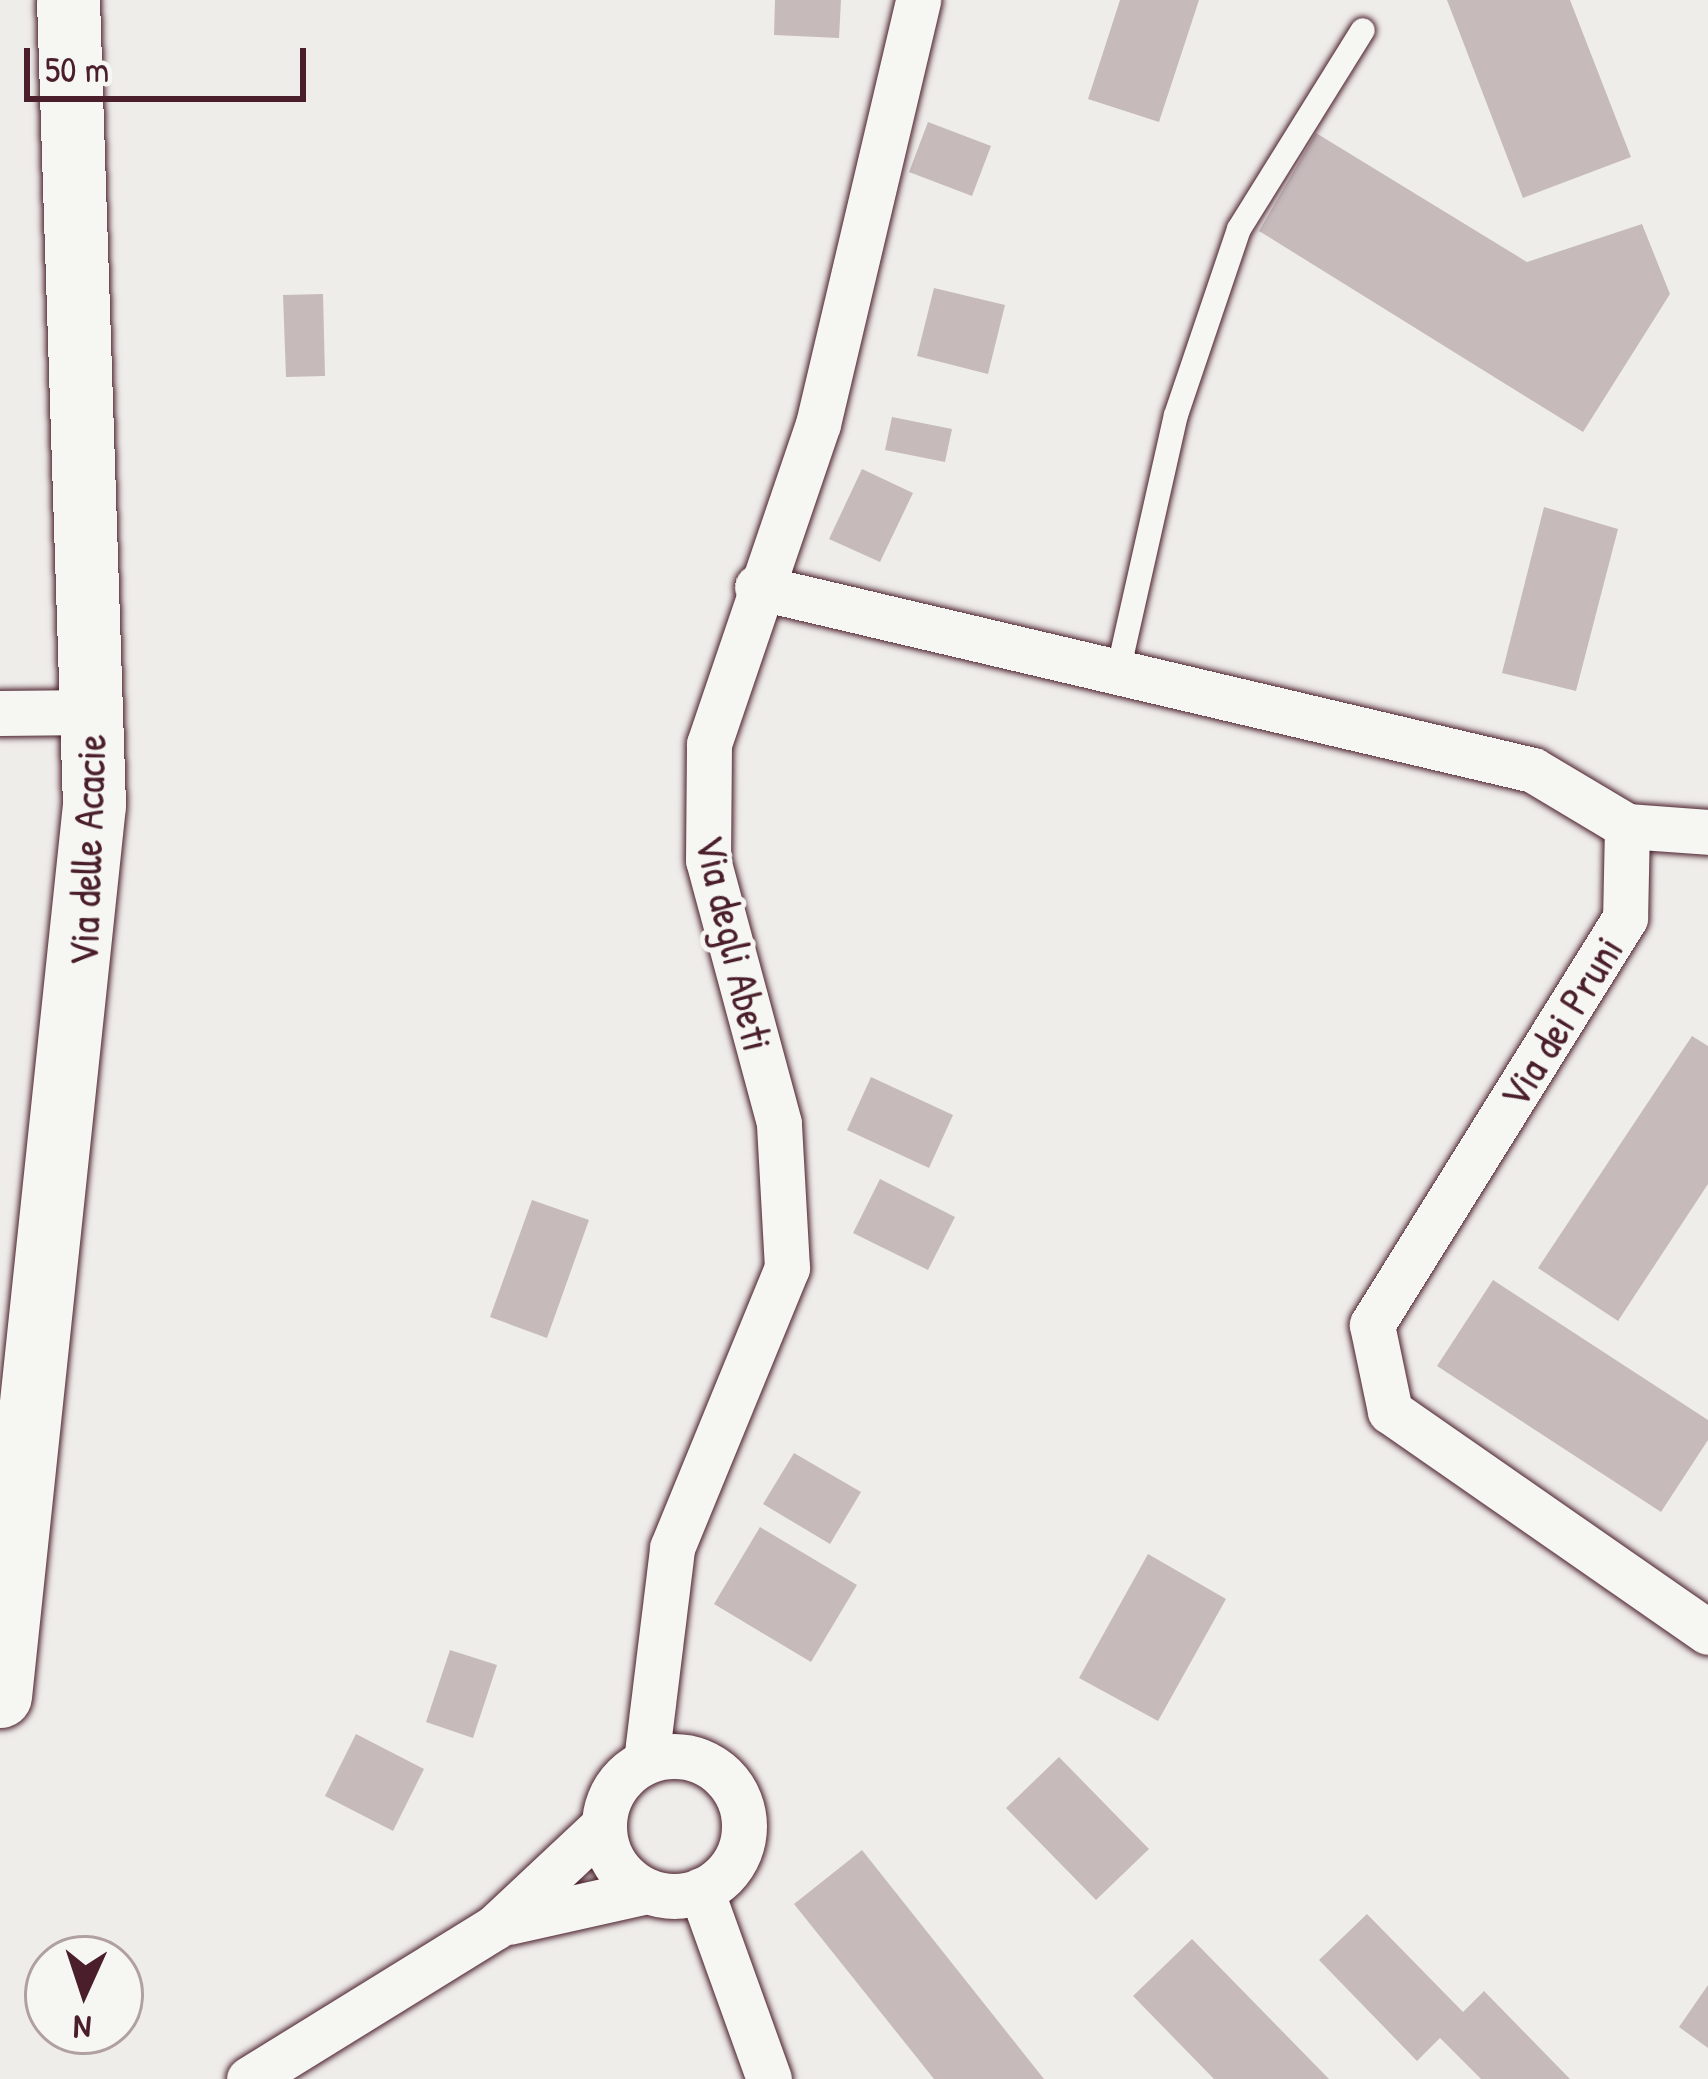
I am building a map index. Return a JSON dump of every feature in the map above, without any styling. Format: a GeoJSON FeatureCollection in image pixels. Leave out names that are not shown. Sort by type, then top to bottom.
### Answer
{"type":"FeatureCollection","features":[{"type":"Feature","properties":{"kind":"street","name":"Via delle Acacie"},"geometry":{"type":"LineString","coordinates":[[0,1696],[83,974],[93,712],[68,0]]}},
{"type":"Feature","properties":{"kind":"street","name":"Via degli Abeti"},"geometry":{"type":"LineString","coordinates":[[249,2079],[494,1927],[603,1826],[615,1787],[646,1761],[662,1674],[672,1548],[787,1268],[787,1168],[732,972],[703,801],[709,744],[758,586],[818,424],[918,0]]}},
{"type":"Feature","properties":{"kind":"street"},"geometry":{"type":"LineString","coordinates":[[758,586],[1533,770],[1627,826],[1708,832]]}},
{"type":"Feature","properties":{"kind":"street"},"geometry":{"type":"LineString","coordinates":[[0,713],[93,712]]}},
{"type":"Feature","properties":{"kind":"street","name":"Via dei Pruni"},"geometry":{"type":"LineString","coordinates":[[1627,826],[1625,919],[1372,1325],[1390,1412],[1708,1632]]}},
{"type":"Feature","properties":{"kind":"street","name":"Via degli Abeti"},"geometry":{"type":"LineString","coordinates":[[494,1927],[648,1891],[701,1890],[733,1864],[744,1825],[731,1786],[700,1760],[662,1674]]}},
{"type":"Feature","properties":{"kind":"street"},"geometry":{"type":"LineString","coordinates":[[646,1761],[700,1760]]}},
{"type":"Feature","properties":{"kind":"street"},"geometry":{"type":"LineString","coordinates":[[603,1826],[615,1865],[648,1891]]}},
{"type":"Feature","properties":{"kind":"street"},"geometry":{"type":"LineString","coordinates":[[701,1890],[769,2079]]}},
{"type":"Feature","properties":{"kind":"lane"},"geometry":{"type":"LineString","coordinates":[[1118,673],[1176,415],[1239,229],[1363,30]]}},
{"type":"Feature","properties":{"kind":"building"},"geometry":{"type":"Polygon","coordinates":[[[775,0],[841,0],[839,38],[774,35],[775,0]]]}},
{"type":"Feature","properties":{"kind":"building"},"geometry":{"type":"Polygon","coordinates":[[[1120,0],[1199,0],[1159,122],[1088,99],[1120,0]]]}},
{"type":"Feature","properties":{"kind":"building"},"geometry":{"type":"Polygon","coordinates":[[[1447,0],[1570,0],[1631,157],[1523,198],[1447,0]]]}},
{"type":"Feature","properties":{"kind":"building"},"geometry":{"type":"Polygon","coordinates":[[[928,122],[991,146],[972,196],[909,172],[928,122]]]}},
{"type":"Feature","properties":{"kind":"building"},"geometry":{"type":"Polygon","coordinates":[[[1316,133],[1527,262],[1642,224],[1670,294],[1583,432],[1259,231],[1316,133]]]}},
{"type":"Feature","properties":{"kind":"building"},"geometry":{"type":"Polygon","coordinates":[[[934,288],[1005,305],[988,374],[917,356],[934,288]]]}},
{"type":"Feature","properties":{"kind":"building"},"geometry":{"type":"Polygon","coordinates":[[[323,294],[325,376],[286,377],[283,295],[323,294]]]}},
{"type":"Feature","properties":{"kind":"building"},"geometry":{"type":"Polygon","coordinates":[[[892,417],[952,429],[945,462],[885,450],[892,417]]]}},
{"type":"Feature","properties":{"kind":"building"},"geometry":{"type":"Polygon","coordinates":[[[862,469],[913,493],[880,562],[829,539],[862,469]]]}},
{"type":"Feature","properties":{"kind":"building"},"geometry":{"type":"Polygon","coordinates":[[[1544,507],[1618,529],[1576,691],[1502,673],[1544,507]]]}},
{"type":"Feature","properties":{"kind":"building"},"geometry":{"type":"Polygon","coordinates":[[[1692,1036],[1708,1046],[1708,1184],[1618,1321],[1538,1268],[1692,1036]]]}},
{"type":"Feature","properties":{"kind":"building"},"geometry":{"type":"Polygon","coordinates":[[[871,1077],[953,1115],[929,1168],[847,1130],[871,1077]]]}},
{"type":"Feature","properties":{"kind":"building"},"geometry":{"type":"Polygon","coordinates":[[[880,1179],[955,1217],[928,1270],[853,1233],[880,1179]]]}},
{"type":"Feature","properties":{"kind":"building"},"geometry":{"type":"Polygon","coordinates":[[[532,1200],[589,1220],[547,1338],[490,1317],[532,1200]]]}},
{"type":"Feature","properties":{"kind":"building"},"geometry":{"type":"Polygon","coordinates":[[[1493,1280],[1708,1420],[1708,1440],[1661,1512],[1437,1366],[1493,1280]]]}},
{"type":"Feature","properties":{"kind":"building"},"geometry":{"type":"Polygon","coordinates":[[[794,1453],[861,1492],[830,1544],[763,1504],[794,1453]]]}},
{"type":"Feature","properties":{"kind":"building"},"geometry":{"type":"Polygon","coordinates":[[[760,1527],[857,1585],[811,1662],[714,1604],[760,1527]]]}},
{"type":"Feature","properties":{"kind":"building"},"geometry":{"type":"Polygon","coordinates":[[[1148,1554],[1226,1599],[1158,1721],[1079,1678],[1148,1554]]]}},
{"type":"Feature","properties":{"kind":"building"},"geometry":{"type":"Polygon","coordinates":[[[450,1650],[497,1665],[473,1738],[426,1722],[450,1650]]]}},
{"type":"Feature","properties":{"kind":"building"},"geometry":{"type":"Polygon","coordinates":[[[356,1734],[424,1769],[393,1831],[325,1796],[356,1734]]]}},
{"type":"Feature","properties":{"kind":"building"},"geometry":{"type":"Polygon","coordinates":[[[1059,1757],[1149,1849],[1096,1900],[1006,1808],[1059,1757]]]}},
{"type":"Feature","properties":{"kind":"building"},"geometry":{"type":"Polygon","coordinates":[[[862,1850],[1044,2079],[934,2079],[794,1904],[862,1850]]]}},
{"type":"Feature","properties":{"kind":"building"},"geometry":{"type":"Polygon","coordinates":[[[1367,1914],[1463,2012],[1484,1991],[1570,2079],[1481,2079],[1440,2038],[1417,2061],[1319,1960],[1367,1914]]]}},
{"type":"Feature","properties":{"kind":"building"},"geometry":{"type":"Polygon","coordinates":[[[1192,1939],[1329,2079],[1214,2079],[1133,1996],[1192,1939]]]}},
{"type":"Feature","properties":{"kind":"building"},"geometry":{"type":"Polygon","coordinates":[[[1708,1985],[1708,2048],[1679,2027],[1708,1985]]]}}]}
